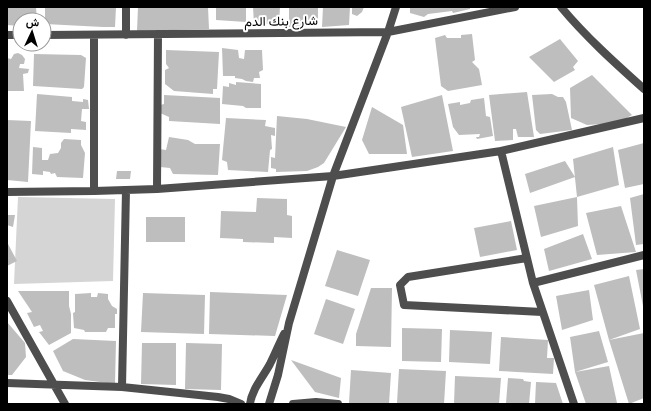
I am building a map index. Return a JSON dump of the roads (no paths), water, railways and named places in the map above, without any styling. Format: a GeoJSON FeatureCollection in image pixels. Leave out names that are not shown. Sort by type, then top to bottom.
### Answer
{"type":"FeatureCollection","features":[{"type":"Feature","properties":{"kind":"street"},"geometry":{"type":"LineString","coordinates":[[126,7],[126,35]]}},
{"type":"Feature","properties":{"kind":"street"},"geometry":{"type":"LineString","coordinates":[[269,404],[278,375],[289,323],[333,176],[388,32],[396,7]]}},
{"type":"Feature","properties":{"kind":"street","name":"شارع بنك الدم"},"geometry":{"type":"LineString","coordinates":[[52,36],[388,32],[515,7]]}},
{"type":"Feature","properties":{"kind":"street"},"geometry":{"type":"LineString","coordinates":[[561,7],[608,56],[644,89]]}},
{"type":"Feature","properties":{"kind":"street"},"geometry":{"type":"LineString","coordinates":[[157,190],[158,34]]}},
{"type":"Feature","properties":{"kind":"street"},"geometry":{"type":"LineString","coordinates":[[94,36],[94,192]]}},
{"type":"Feature","properties":{"kind":"street"},"geometry":{"type":"LineString","coordinates":[[7,192],[157,190],[333,176],[501,151],[644,118]]}},
{"type":"Feature","properties":{"kind":"street"},"geometry":{"type":"LineString","coordinates":[[501,151],[532,282],[574,404]]}},
{"type":"Feature","properties":{"kind":"street"},"geometry":{"type":"LineString","coordinates":[[122,387],[126,190]]}},
{"type":"Feature","properties":{"kind":"street"},"geometry":{"type":"LineString","coordinates":[[532,282],[644,255]]}},
{"type":"Feature","properties":{"kind":"street"},"geometry":{"type":"LineString","coordinates":[[527,258],[408,277],[400,285],[404,305],[542,312]]}},
{"type":"Feature","properties":{"kind":"street"},"geometry":{"type":"LineString","coordinates":[[7,301],[65,404]]}},
{"type":"Feature","properties":{"kind":"street"},"geometry":{"type":"LineString","coordinates":[[250,404],[258,382],[270,364],[289,323]]}},
{"type":"Feature","properties":{"kind":"street"},"geometry":{"type":"LineString","coordinates":[[7,383],[122,387],[218,397],[229,399],[241,404]]}},
{"type":"Feature","properties":{"kind":"street"},"geometry":{"type":"LineString","coordinates":[[294,404],[316,402],[338,404]]}}]}
